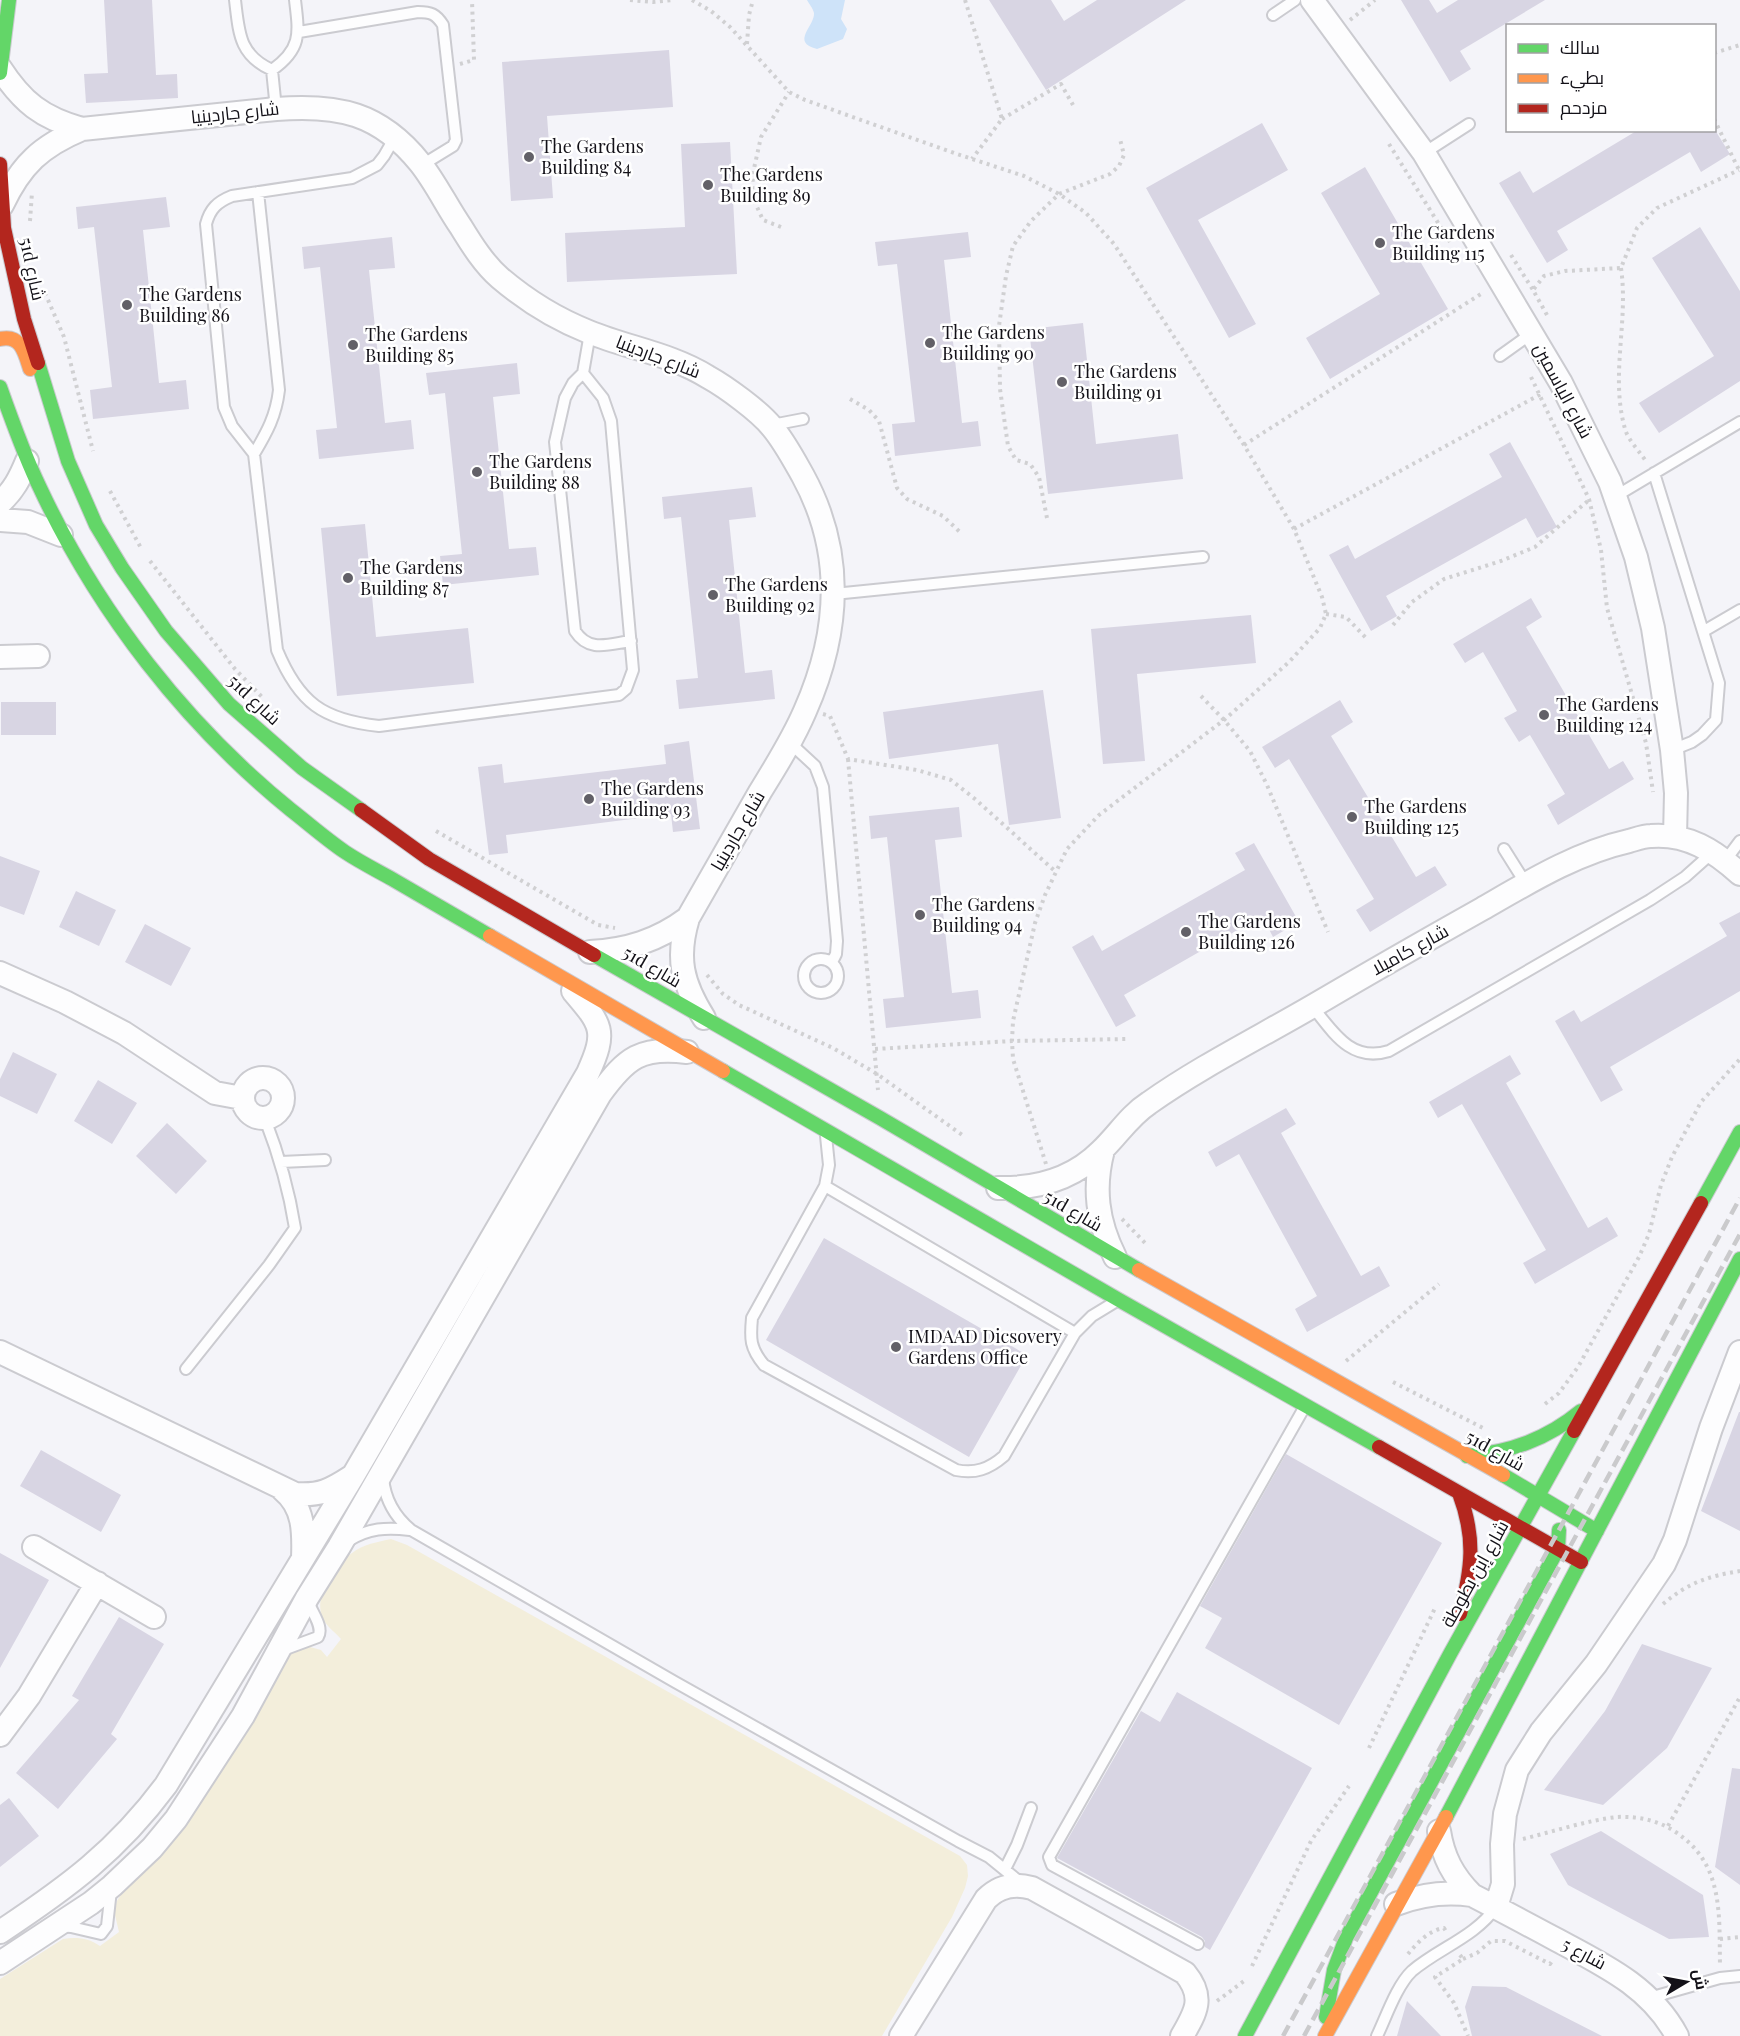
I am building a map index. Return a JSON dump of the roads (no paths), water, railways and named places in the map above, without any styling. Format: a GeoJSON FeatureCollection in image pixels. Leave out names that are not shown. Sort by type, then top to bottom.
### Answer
{"type":"FeatureCollection","features":[{"type":"Feature","properties":{"kind":"street"},"geometry":{"type":"LineString","coordinates":[[0,73],[9,0]]}},
{"type":"Feature","properties":{"kind":"street","name":"شارع الياسمين"},"geometry":{"type":"LineString","coordinates":[[1321,4],[1335,31],[1424,153],[1491,287],[1533,333],[1561,383],[1613,489],[1636,557],[1653,628],[1672,750],[1676,793],[1675,837]]}},
{"type":"Feature","properties":{"kind":"street","name":"شارع جاردينيا"},"geometry":{"type":"LineString","coordinates":[[0,68],[31,106],[46,116],[82,129]]}},
{"type":"Feature","properties":{"kind":"street","name":"شارع جاردينيا"},"geometry":{"type":"LineString","coordinates":[[2,206],[12,184],[42,149],[82,129],[276,109],[302,107],[338,109],[369,120],[395,136],[422,165],[475,249],[497,275],[526,298],[553,317],[590,333],[675,361],[708,376],[771,425],[813,494],[825,528],[832,564],[834,594],[827,648],[806,710],[688,918],[682,936],[682,970],[691,997],[704,1018]]}},
{"type":"Feature","properties":{"kind":"street","name":"51d شارع"},"geometry":{"type":"LineString","coordinates":[[0,164],[4,228],[24,319],[68,461],[92,515],[122,568],[166,631],[229,704],[302,768],[429,860],[880,1118],[1115,1257],[1513,1480],[1539,1497],[1563,1503],[1597,1531]]}},
{"type":"Feature","properties":{"kind":"street"},"geometry":{"type":"LineString","coordinates":[[0,339],[14,338],[22,345],[38,391],[52,412]]}},
{"type":"Feature","properties":{"kind":"street"},"geometry":{"type":"LineString","coordinates":[[0,387],[27,461],[61,535],[96,592],[134,647],[178,702],[226,752],[288,809],[345,852],[687,1052],[1581,1562]]}},
{"type":"Feature","properties":{"kind":"street"},"geometry":{"type":"LineString","coordinates":[[0,502],[20,479],[27,461]]}},
{"type":"Feature","properties":{"kind":"street"},"geometry":{"type":"LineString","coordinates":[[0,520],[28,522],[61,535]]}},
{"type":"Feature","properties":{"kind":"street"},"geometry":{"type":"LineString","coordinates":[[0,657],[38,656]]}},
{"type":"Feature","properties":{"kind":"street","name":"شارع كاميلا"},"geometry":{"type":"LineString","coordinates":[[998,1188],[1034,1186],[1052,1182],[1070,1174],[1103,1150],[1117,1131],[1147,1104],[1312,1006],[1526,884],[1597,850],[1651,836],[1675,837],[1692,842],[1726,862]]}},
{"type":"Feature","properties":{"kind":"street","name":"شارع جاردينيا"},"geometry":{"type":"LineString","coordinates":[[590,952],[617,950],[644,944],[688,918]]}},
{"type":"Feature","properties":{"kind":"street"},"geometry":{"type":"LineString","coordinates":[[0,973],[65,1002],[124,1034],[215,1093],[242,1098]]}},
{"type":"Feature","properties":{"kind":"street"},"geometry":{"type":"LineString","coordinates":[[0,1932],[93,1866],[147,1811],[166,1785],[353,1476],[588,1073],[599,1049],[601,1038],[595,1019],[565,981]]}},
{"type":"Feature","properties":{"kind":"street"},"geometry":{"type":"LineString","coordinates":[[0,1963],[91,1903],[112,1886],[152,1848],[176,1819],[243,1716],[307,1598],[383,1472],[600,1094],[617,1070],[634,1057],[651,1051],[667,1049],[687,1052]]}},
{"type":"Feature","properties":{"kind":"street"},"geometry":{"type":"LineString","coordinates":[[256,1078],[273,1080],[283,1094],[283,1103],[279,1110],[273,1116],[265,1119],[256,1118],[249,1113],[244,1107],[242,1098],[244,1090],[256,1078]]}},
{"type":"Feature","properties":{"kind":"street","name":"شارع إبن بطوطة"},"geometry":{"type":"LineString","coordinates":[[1245,2036],[1450,1654],[1740,1132]]}},
{"type":"Feature","properties":{"kind":"street","name":"شارع كاميلا"},"geometry":{"type":"LineString","coordinates":[[1103,1150],[1096,1190],[1098,1211],[1104,1234],[1115,1257]]}},
{"type":"Feature","properties":{"kind":"street"},"geometry":{"type":"LineString","coordinates":[[1325,2035],[1396,1904],[1439,1831],[1740,1259]]}},
{"type":"Feature","properties":{"kind":"street"},"geometry":{"type":"LineString","coordinates":[[1662,1301],[1666,1263]]}},
{"type":"Feature","properties":{"kind":"street"},"geometry":{"type":"LineString","coordinates":[[0,1352],[283,1490],[295,1494],[319,1494],[353,1476]]}},
{"type":"Feature","properties":{"kind":"street"},"geometry":{"type":"LineString","coordinates":[[1496,1907],[1503,1884],[1502,1844],[1508,1799],[1517,1770],[1541,1732],[1596,1664],[1653,1582],[1671,1548],[1711,1428],[1740,1352]]}},
{"type":"Feature","properties":{"kind":"street"},"geometry":{"type":"LineString","coordinates":[[1467,1456],[1503,1452],[1546,1436],[1568,1422],[1589,1404]]}},
{"type":"Feature","properties":{"kind":"street"},"geometry":{"type":"LineString","coordinates":[[283,1490],[291,1497],[301,1518],[304,1535],[303,1559]]}},
{"type":"Feature","properties":{"kind":"street"},"geometry":{"type":"LineString","coordinates":[[1450,1654],[1473,1556],[1470,1523],[1459,1493]]}},
{"type":"Feature","properties":{"kind":"street"},"geometry":{"type":"LineString","coordinates":[[1325,2035],[1330,1987],[1346,1938],[1558,1549],[1557,1522],[1547,1504],[1539,1497]]}},
{"type":"Feature","properties":{"kind":"street"},"geometry":{"type":"LineString","coordinates":[[1563,1503],[1564,1528],[1570,1546],[1581,1562]]}},
{"type":"Feature","properties":{"kind":"street"},"geometry":{"type":"LineString","coordinates":[[34,1547],[154,1617]]}},
{"type":"Feature","properties":{"kind":"street"},"geometry":{"type":"LineString","coordinates":[[0,1735],[29,1696],[97,1583]]}},
{"type":"Feature","properties":{"kind":"street","name":"شارع 5"},"geometry":{"type":"LineString","coordinates":[[1439,1831],[1446,1859],[1461,1884],[1472,1895],[1603,1964],[1635,1985],[1662,2013],[1677,2036]]}},
{"type":"Feature","properties":{"kind":"street"},"geometry":{"type":"LineString","coordinates":[[901,2036],[986,1899],[1005,1887],[1023,1886],[1032,1888],[1185,1973],[1193,1982],[1197,1995],[1196,2010],[1182,2036]]}},
{"type":"Feature","properties":{"kind":"street","name":"شارع 5"},"geometry":{"type":"LineString","coordinates":[[1396,1904],[1426,1894],[1472,1895]]}},
{"type":"Feature","properties":{"kind":"lane"},"geometry":{"type":"LineString","coordinates":[[235,0],[239,32],[246,51],[259,64],[272,70]]}},
{"type":"Feature","properties":{"kind":"lane"},"geometry":{"type":"LineString","coordinates":[[272,70],[283,62],[293,49],[299,32],[295,0]]}},
{"type":"Feature","properties":{"kind":"lane"},"geometry":{"type":"LineString","coordinates":[[1273,15],[1294,0]]}},
{"type":"Feature","properties":{"kind":"lane"},"geometry":{"type":"LineString","coordinates":[[299,32],[428,12],[437,15],[443,25],[450,67],[456,140],[453,146],[422,165]]}},
{"type":"Feature","properties":{"kind":"lane"},"geometry":{"type":"LineString","coordinates":[[272,70],[276,109]]}},
{"type":"Feature","properties":{"kind":"lane"},"geometry":{"type":"LineString","coordinates":[[1424,153],[1469,124]]}},
{"type":"Feature","properties":{"kind":"lane"},"geometry":{"type":"LineString","coordinates":[[395,136],[376,165],[352,178],[232,196],[213,207],[206,224],[224,407],[232,426],[254,454],[277,650],[288,676],[305,697],[327,714],[352,723],[379,726],[619,695],[626,689],[633,670],[611,420],[603,398],[583,373]]}},
{"type":"Feature","properties":{"kind":"lane"},"geometry":{"type":"LineString","coordinates":[[254,454],[273,417],[279,390],[258,192]]}},
{"type":"Feature","properties":{"kind":"lane"},"geometry":{"type":"LineString","coordinates":[[590,333],[583,373],[573,383],[565,398],[555,442],[576,631],[581,640],[588,644],[631,642]]}},
{"type":"Feature","properties":{"kind":"lane"},"geometry":{"type":"LineString","coordinates":[[1500,356],[1533,333]]}},
{"type":"Feature","properties":{"kind":"lane"},"geometry":{"type":"LineString","coordinates":[[771,425],[802,419]]}},
{"type":"Feature","properties":{"kind":"lane"},"geometry":{"type":"LineString","coordinates":[[1613,489],[1654,473],[1740,422]]}},
{"type":"Feature","properties":{"kind":"lane"},"geometry":{"type":"LineString","coordinates":[[1654,473],[1719,683],[1716,720],[1692,742],[1672,750]]}},
{"type":"Feature","properties":{"kind":"lane"},"geometry":{"type":"LineString","coordinates":[[834,594],[1203,557]]}},
{"type":"Feature","properties":{"kind":"lane"},"geometry":{"type":"LineString","coordinates":[[1704,631],[1740,610]]}},
{"type":"Feature","properties":{"kind":"lane"},"geometry":{"type":"LineString","coordinates":[[789,742],[815,766],[823,787],[837,941],[832,962]]}},
{"type":"Feature","properties":{"kind":"lane"},"geometry":{"type":"LineString","coordinates":[[1312,1006],[1347,1046],[1361,1053],[1389,1051],[1660,894],[1685,877],[1726,862],[1740,841]]}},
{"type":"Feature","properties":{"kind":"lane"},"geometry":{"type":"LineString","coordinates":[[1504,849],[1526,884]]}},
{"type":"Feature","properties":{"kind":"lane"},"geometry":{"type":"LineString","coordinates":[[186,1370],[269,1265],[295,1228],[290,1195],[281,1162],[265,1119]]}},
{"type":"Feature","properties":{"kind":"lane"},"geometry":{"type":"LineString","coordinates":[[825,1130],[829,1165],[825,1186],[752,1318],[750,1335],[754,1352],[764,1365],[956,1470],[979,1471],[994,1465],[1004,1456],[1075,1333],[1092,1316],[1119,1300]]}},
{"type":"Feature","properties":{"kind":"lane"},"geometry":{"type":"LineString","coordinates":[[281,1162],[325,1160]]}},
{"type":"Feature","properties":{"kind":"lane"},"geometry":{"type":"LineString","coordinates":[[825,1186],[1075,1333]]}},
{"type":"Feature","properties":{"kind":"lane"},"geometry":{"type":"LineString","coordinates":[[1198,1944],[1052,1865],[1049,1857],[1306,1405]]}},
{"type":"Feature","properties":{"kind":"lane"},"geometry":{"type":"LineString","coordinates":[[383,1472],[384,1487],[392,1510],[399,1520],[411,1530],[695,1694],[989,1857],[1023,1886]]}},
{"type":"Feature","properties":{"kind":"lane"},"geometry":{"type":"LineString","coordinates":[[339,1547],[360,1533],[372,1530],[396,1528],[411,1530]]}},
{"type":"Feature","properties":{"kind":"lane"},"geometry":{"type":"LineString","coordinates":[[1005,1869],[1031,1808]]}},
{"type":"Feature","properties":{"kind":"lane"},"geometry":{"type":"LineString","coordinates":[[57,1926],[101,1934],[107,1926],[112,1886]]}},
{"type":"Feature","properties":{"kind":"lane"},"geometry":{"type":"LineString","coordinates":[[1377,2036],[1402,1984],[1411,1972],[1483,1923],[1496,1907]]}},
{"type":"Feature","properties":{"kind":"lane"},"geometry":{"type":"LineString","coordinates":[[1649,1998],[1720,1978],[1740,1976]]}},
{"type":"Feature","properties":{"kind":"water"},"geometry":{"type":"Polygon","coordinates":[[[807,0],[845,0],[841,19],[847,29],[843,39],[817,49],[805,42],[804,38],[814,13],[807,0]]]}},
{"type":"Feature","properties":{"kind":"railway"},"geometry":{"type":"LineString","coordinates":[[1283,2036],[1740,1198]]}},
{"type":"Feature","properties":{"kind":"railway"},"geometry":{"type":"LineString","coordinates":[[1304,2036],[1740,1234]]}},
{"type":"Feature","properties":{"kind":"place","name":"The Gardens Building 84"},"geometry":{"type":"Point","coordinates":[529,157]}},
{"type":"Feature","properties":{"kind":"place","name":"The Gardens Building 89"},"geometry":{"type":"Point","coordinates":[708,185]}},
{"type":"Feature","properties":{"kind":"place","name":"The Gardens Building 115"},"geometry":{"type":"Point","coordinates":[1380,243]}},
{"type":"Feature","properties":{"kind":"place","name":"The Gardens Building 86"},"geometry":{"type":"Point","coordinates":[127,305]}},
{"type":"Feature","properties":{"kind":"place","name":"The Gardens Building 90"},"geometry":{"type":"Point","coordinates":[930,343]}},
{"type":"Feature","properties":{"kind":"place","name":"The Gardens Building 85"},"geometry":{"type":"Point","coordinates":[353,345]}},
{"type":"Feature","properties":{"kind":"place","name":"The Gardens Building 91"},"geometry":{"type":"Point","coordinates":[1062,382]}},
{"type":"Feature","properties":{"kind":"place","name":"The Gardens Building 88"},"geometry":{"type":"Point","coordinates":[477,472]}},
{"type":"Feature","properties":{"kind":"place","name":"The Gardens Building 87"},"geometry":{"type":"Point","coordinates":[348,578]}},
{"type":"Feature","properties":{"kind":"place","name":"The Gardens Building 92"},"geometry":{"type":"Point","coordinates":[713,595]}},
{"type":"Feature","properties":{"kind":"place","name":"The Gardens Building 124"},"geometry":{"type":"Point","coordinates":[1544,715]}},
{"type":"Feature","properties":{"kind":"place","name":"The Gardens Building 93"},"geometry":{"type":"Point","coordinates":[589,799]}},
{"type":"Feature","properties":{"kind":"place","name":"The Gardens Building 125"},"geometry":{"type":"Point","coordinates":[1352,817]}},
{"type":"Feature","properties":{"kind":"place","name":"The Gardens Building 94"},"geometry":{"type":"Point","coordinates":[920,915]}},
{"type":"Feature","properties":{"kind":"place","name":"The Gardens Building 126"},"geometry":{"type":"Point","coordinates":[1186,932]}},
{"type":"Feature","properties":{"kind":"place","name":"IMDAAD Dicsovery Gardens Office"},"geometry":{"type":"Point","coordinates":[896,1347]}}]}
